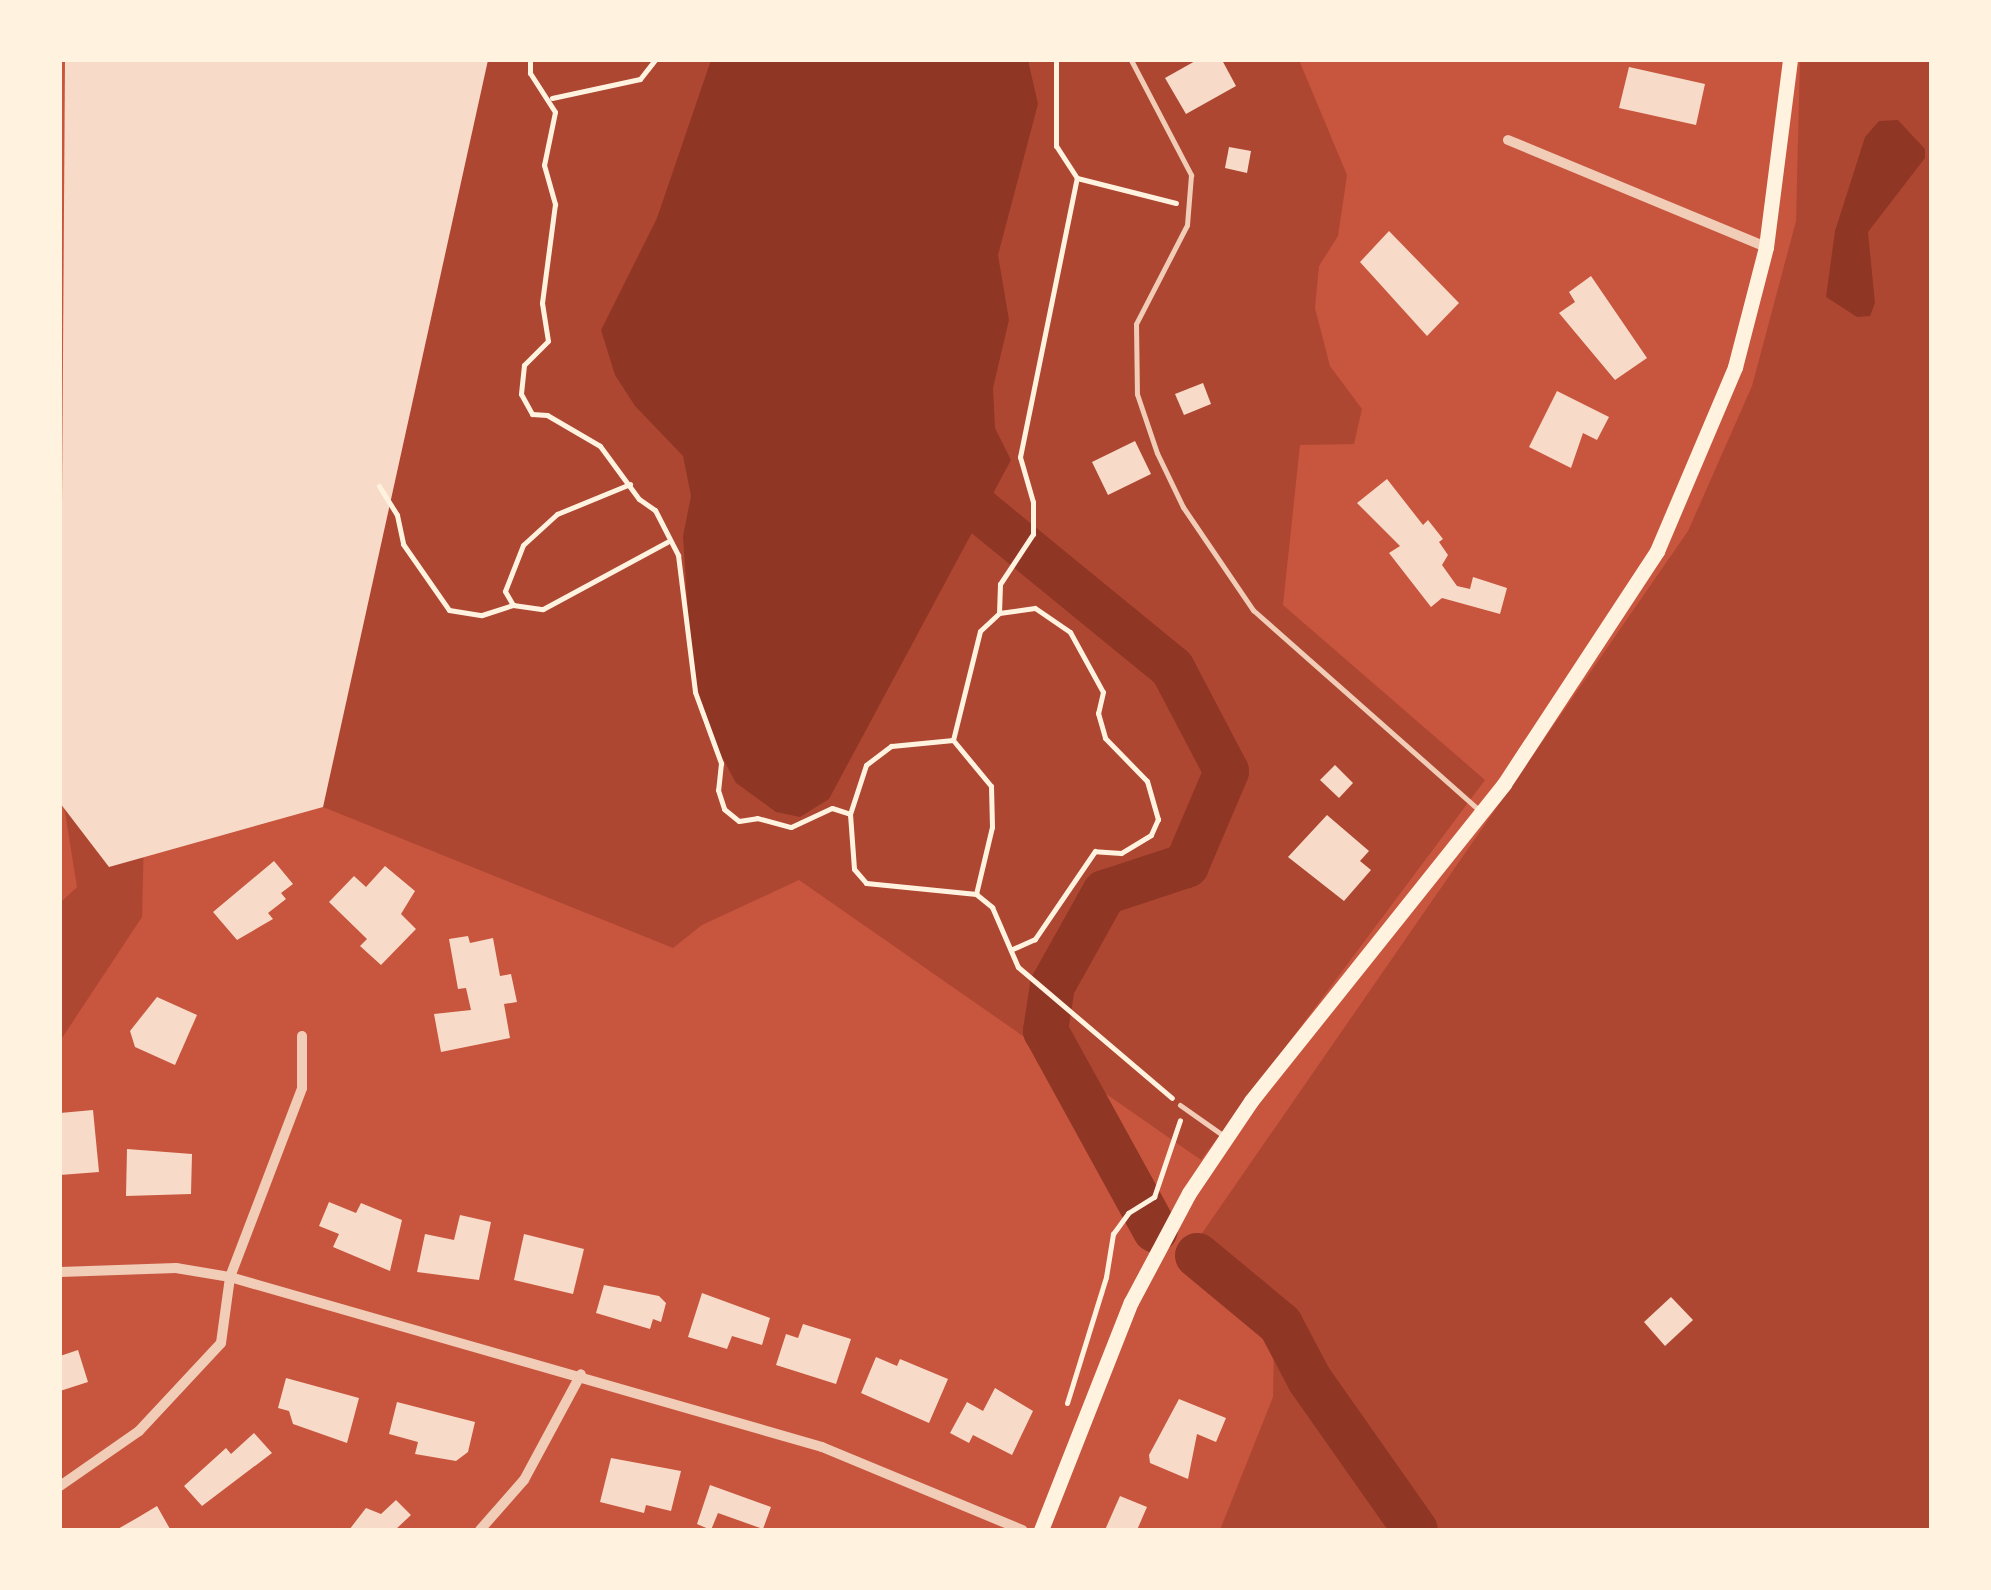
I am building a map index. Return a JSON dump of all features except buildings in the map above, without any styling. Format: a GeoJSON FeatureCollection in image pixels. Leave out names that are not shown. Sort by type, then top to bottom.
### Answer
{"type":"FeatureCollection","features":[{"type":"Feature","properties":{"kind":"main road"},"geometry":{"type":"LineString","coordinates":[[1042,1530],[1131,1302],[1227,1138],[1480,811],[1610,630],[1657,551],[1735,367],[1766,247],[1790,60]]}},
{"type":"Feature","properties":{"kind":"street"},"geometry":{"type":"LineString","coordinates":[[1508,140],[1766,247]]}},
{"type":"Feature","properties":{"kind":"street"},"geometry":{"type":"LineString","coordinates":[[60,1486],[139,1430],[207,1363],[221,1343],[230,1277],[297,1106],[305,1062],[302,1036]]}},
{"type":"Feature","properties":{"kind":"street"},"geometry":{"type":"LineString","coordinates":[[60,1272],[176,1268],[230,1277],[581,1374],[822,1446],[1022,1530]]}},
{"type":"Feature","properties":{"kind":"street"},"geometry":{"type":"LineString","coordinates":[[480,1530],[524,1480],[581,1374]]}},
{"type":"Feature","properties":{"kind":"lane"},"geometry":{"type":"LineString","coordinates":[[1131,60],[1186,161],[1187,225],[1136,324],[1137,394],[1183,507],[1253,610],[1480,811]]}},
{"type":"Feature","properties":{"kind":"lane"},"geometry":{"type":"LineString","coordinates":[[1180,1105],[1227,1138]]}},
{"type":"Feature","properties":{"kind":"path"},"geometry":{"type":"LineString","coordinates":[[530,60],[530,73],[552,98],[555,112],[544,165],[555,204],[553,243],[542,304],[548,341],[524,366],[521,394],[532,414],[547,415],[600,446],[655,510],[667,542],[678,555],[695,692],[721,763],[718,790],[724,810],[740,821],[757,818],[791,827],[832,808],[850,814]]}},
{"type":"Feature","properties":{"kind":"path"},"geometry":{"type":"LineString","coordinates":[[552,98],[640,79],[655,60]]}},
{"type":"Feature","properties":{"kind":"path"},"geometry":{"type":"LineString","coordinates":[[1056,60],[1056,146],[1078,178],[1188,206]]}},
{"type":"Feature","properties":{"kind":"path"},"geometry":{"type":"LineString","coordinates":[[954,740],[980,631],[998,612],[1000,584],[1033,534],[1033,502],[1020,457],[1078,178]]}},
{"type":"Feature","properties":{"kind":"path"},"geometry":{"type":"LineString","coordinates":[[513,605],[505,592],[523,544],[558,514],[630,484]]}},
{"type":"Feature","properties":{"kind":"path"},"geometry":{"type":"LineString","coordinates":[[379,486],[397,515],[403,544],[449,610],[482,614],[513,605],[543,608],[667,542]]}},
{"type":"Feature","properties":{"kind":"path"},"geometry":{"type":"LineString","coordinates":[[998,612],[1034,608],[1070,632],[1103,692],[1098,713],[1105,738],[1148,781],[1158,820],[1151,834],[1121,853],[1095,851],[1035,939],[1012,949]]}},
{"type":"Feature","properties":{"kind":"path"},"geometry":{"type":"LineString","coordinates":[[954,740],[891,746],[866,765],[850,814],[854,869],[866,883],[976,894],[992,906],[1001,940],[1012,949],[1018,968],[1180,1105],[1171,1156],[1154,1197],[1128,1213],[1113,1234],[1106,1277],[1063,1413]]}},
{"type":"Feature","properties":{"kind":"path"},"geometry":{"type":"LineString","coordinates":[[954,740],[992,786],[992,827],[976,894]]}},
{"type":"Feature","properties":{"kind":"shaded area"},"geometry":{"type":"Polygon","coordinates":[[[488,60],[1299,60],[1347,175],[1338,236],[1319,266],[1315,308],[1330,366],[1362,409],[1354,444],[1300,445],[1283,605],[1485,780],[1201,1160],[799,880],[702,925],[673,948],[323,807],[488,60]]]}},
{"type":"Feature","properties":{"kind":"shaded area"},"geometry":{"type":"Polygon","coordinates":[[[711,60],[1028,60],[1038,104],[998,255],[1009,320],[993,388],[995,428],[1011,460],[829,799],[800,817],[776,812],[736,783],[703,722],[689,629],[683,536],[691,496],[683,456],[635,406],[615,375],[601,330],[657,218],[711,60]]]}},
{"type":"Feature","properties":{"kind":"shaded area"},"geometry":{"type":"Polygon","coordinates":[[[1800,60],[1931,60],[1931,1530],[1220,1530],[1273,1397],[1274,1341],[1180,1265],[1688,531],[1752,386],[1796,221],[1800,60]]]}},
{"type":"Feature","properties":{"kind":"shaded area"},"geometry":{"type":"Polygon","coordinates":[[[1898,120],[1925,149],[1925,158],[1868,232],[1875,303],[1870,316],[1857,317],[1826,297],[1835,231],[1865,137],[1879,121],[1898,120]]]}},
{"type":"Feature","properties":{"kind":"shaded area"},"geometry":{"type":"Polygon","coordinates":[[[60,781],[145,798],[142,917],[60,1041],[60,903],[77,887],[60,781]]]}},
{"type":"Feature","properties":{"kind":"waterway"},"geometry":{"type":"LineString","coordinates":[[979,510],[1172,668],[1226,771],[1186,865],[1104,892],[1052,985],[1045,1030],[1155,1230]]}},
{"type":"Feature","properties":{"kind":"waterway"},"geometry":{"type":"LineString","coordinates":[[1197,1255],[1280,1324],[1309,1379],[1415,1530]]}}]}
